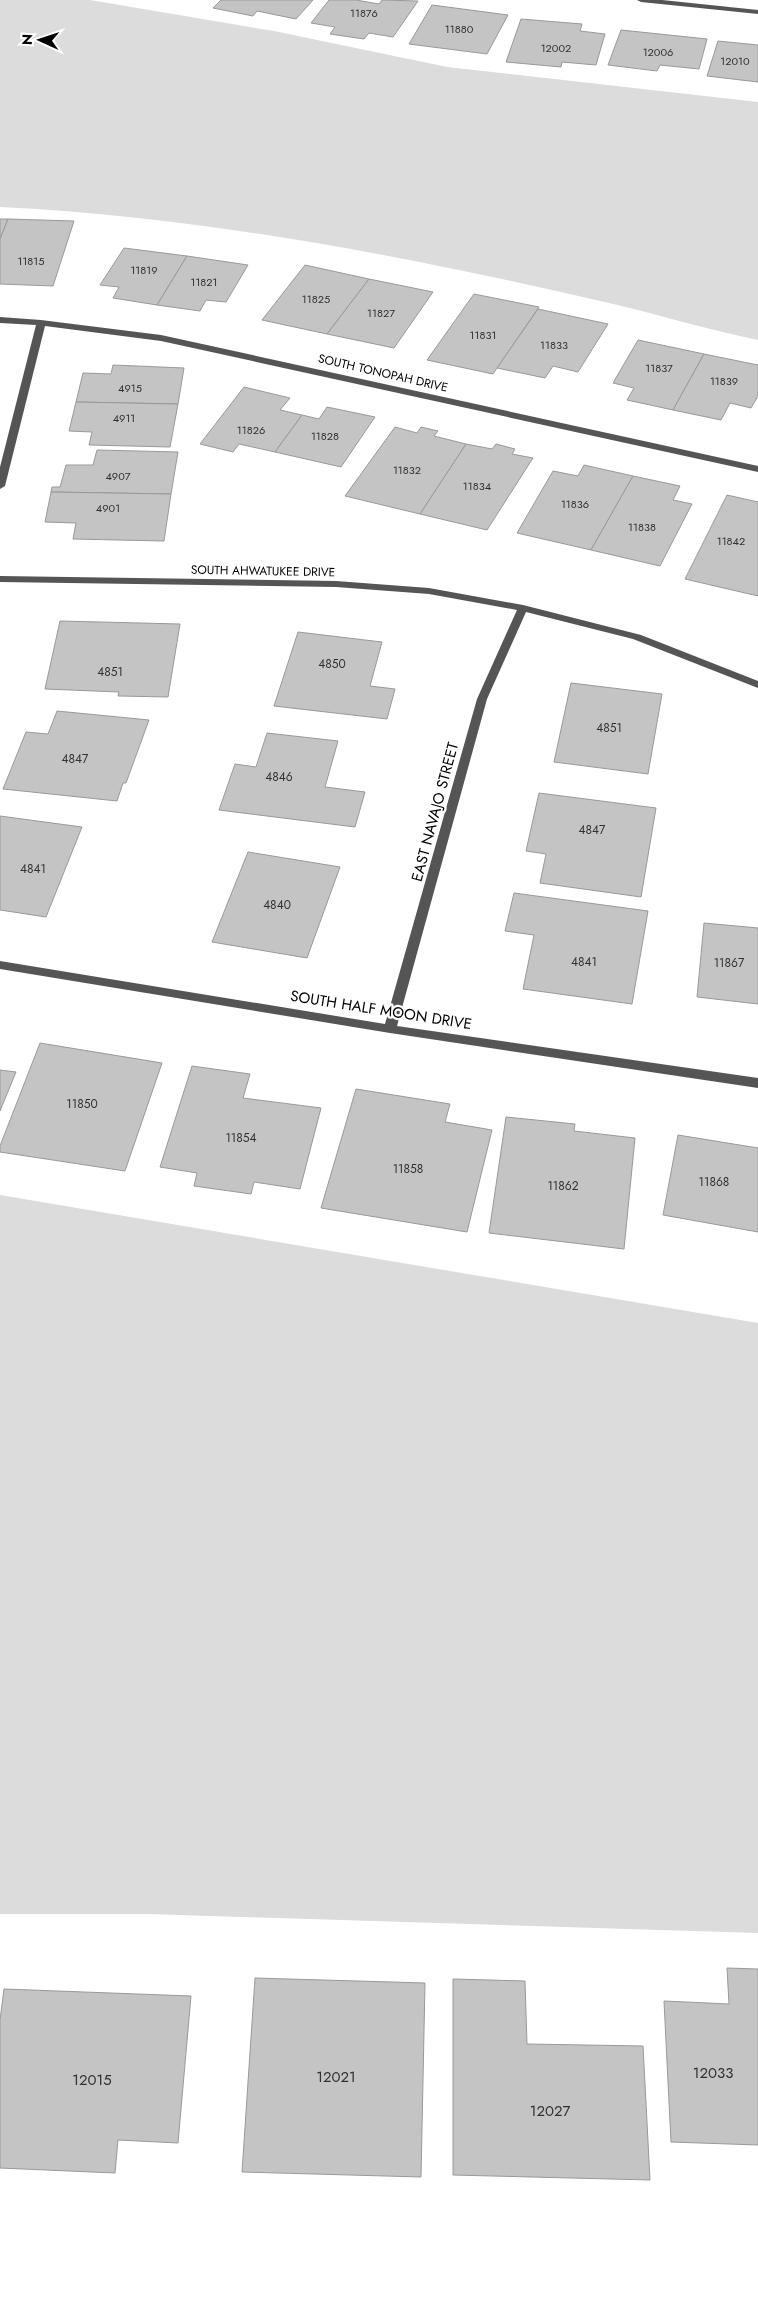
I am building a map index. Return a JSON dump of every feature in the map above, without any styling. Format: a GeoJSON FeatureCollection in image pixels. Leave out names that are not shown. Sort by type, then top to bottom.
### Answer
{"type":"FeatureCollection","features":[{"type":"Feature","properties":{"kind":"street"},"geometry":{"type":"LineString","coordinates":[[641,0],[758,12]]}},
{"type":"Feature","properties":{"kind":"street","name":"SOUTH TONOPAH DRIVE"},"geometry":{"type":"LineString","coordinates":[[0,320],[41,323],[180,342],[758,469]]}},
{"type":"Feature","properties":{"kind":"street"},"geometry":{"type":"LineString","coordinates":[[0,486],[41,323]]}},
{"type":"Feature","properties":{"kind":"street","name":"SOUTH AHWATUKEE DRIVE"},"geometry":{"type":"LineString","coordinates":[[0,579],[336,584],[429,591],[523,608],[637,637],[758,685]]}},
{"type":"Feature","properties":{"kind":"street","name":"EAST NAVAJO STREET"},"geometry":{"type":"LineString","coordinates":[[390,1028],[482,699],[523,608]]}},
{"type":"Feature","properties":{"kind":"street","name":"SOUTH HALF MOON DRIVE"},"geometry":{"type":"LineString","coordinates":[[0,965],[390,1028],[758,1083]]}},
{"type":"Feature","properties":{"kind":"shaded area"},"geometry":{"type":"Polygon","coordinates":[[[0,0],[90,0],[274,31],[447,67],[758,102],[758,340],[523,283],[375,253],[300,240],[150,219],[0,207],[0,0]]]}},
{"type":"Feature","properties":{"kind":"shaded area"},"geometry":{"type":"Polygon","coordinates":[[[0,1195],[758,1323],[758,1933],[147,1914],[0,1914],[0,1195]]]}},
{"type":"Feature","properties":{"kind":"building"},"geometry":{"type":"Polygon","coordinates":[[[221,0],[313,0],[296,19],[257,11],[253,16],[213,8],[221,0]]]}},
{"type":"Feature","properties":{"kind":"building"},"geometry":{"type":"Polygon","coordinates":[[[329,0],[356,0],[379,4],[382,0],[418,1],[393,37],[369,33],[364,39],[330,34],[335,27],[311,23],[329,0]]]}},
{"type":"Feature","properties":{"kind":"building"},"geometry":{"type":"Polygon","coordinates":[[[432,5],[508,15],[487,54],[409,44],[432,5]]]}},
{"type":"Feature","properties":{"kind":"building"},"geometry":{"type":"Polygon","coordinates":[[[521,19],[582,24],[580,31],[605,34],[596,65],[562,62],[561,67],[506,62],[521,19]]]}},
{"type":"Feature","properties":{"kind":"building"},"geometry":{"type":"Polygon","coordinates":[[[621,30],[707,39],[699,69],[660,65],[657,71],[608,65],[621,30]]]}},
{"type":"Feature","properties":{"kind":"building"},"geometry":{"type":"Polygon","coordinates":[[[718,41],[758,45],[758,82],[707,76],[718,41]]]}},
{"type":"Feature","properties":{"kind":"building"},"geometry":{"type":"Polygon","coordinates":[[[0,219],[8,219],[0,239],[0,219]]]}},
{"type":"Feature","properties":{"kind":"building"},"geometry":{"type":"Polygon","coordinates":[[[8,219],[74,221],[53,286],[0,284],[0,239],[8,219]]]}},
{"type":"Feature","properties":{"kind":"building"},"geometry":{"type":"Polygon","coordinates":[[[124,248],[187,256],[157,305],[113,298],[119,287],[100,285],[124,248]]]}},
{"type":"Feature","properties":{"kind":"building"},"geometry":{"type":"Polygon","coordinates":[[[187,256],[248,265],[226,302],[206,300],[200,311],[157,305],[187,256]]]}},
{"type":"Feature","properties":{"kind":"building"},"geometry":{"type":"Polygon","coordinates":[[[305,265],[369,279],[327,334],[262,320],[305,265]]]}},
{"type":"Feature","properties":{"kind":"building"},"geometry":{"type":"Polygon","coordinates":[[[369,279],[433,292],[394,348],[327,334],[369,279]]]}},
{"type":"Feature","properties":{"kind":"building"},"geometry":{"type":"Polygon","coordinates":[[[474,294],[539,307],[493,374],[427,360],[474,294]]]}},
{"type":"Feature","properties":{"kind":"building"},"geometry":{"type":"Polygon","coordinates":[[[538,309],[608,324],[578,372],[553,366],[545,378],[497,368],[538,309]]]}},
{"type":"Feature","properties":{"kind":"building"},"geometry":{"type":"Polygon","coordinates":[[[638,340],[704,354],[673,410],[627,400],[634,388],[613,383],[638,340]]]}},
{"type":"Feature","properties":{"kind":"building"},"geometry":{"type":"Polygon","coordinates":[[[704,354],[758,365],[758,396],[751,408],[730,403],[721,420],[673,410],[704,354]]]}},
{"type":"Feature","properties":{"kind":"building"},"geometry":{"type":"Polygon","coordinates":[[[113,365],[184,368],[178,404],[76,402],[83,373],[111,374],[113,365]]]}},
{"type":"Feature","properties":{"kind":"building"},"geometry":{"type":"Polygon","coordinates":[[[244,387],[290,398],[280,410],[302,415],[275,452],[239,444],[233,452],[200,444],[244,387]]]}},
{"type":"Feature","properties":{"kind":"building"},"geometry":{"type":"Polygon","coordinates":[[[76,402],[178,404],[170,447],[89,445],[92,432],[69,431],[76,402]]]}},
{"type":"Feature","properties":{"kind":"building"},"geometry":{"type":"Polygon","coordinates":[[[327,407],[375,417],[341,467],[275,452],[302,415],[319,419],[327,407]]]}},
{"type":"Feature","properties":{"kind":"building"},"geometry":{"type":"Polygon","coordinates":[[[395,427],[417,433],[421,427],[438,431],[434,436],[466,444],[420,514],[345,496],[395,427]]]}},
{"type":"Feature","properties":{"kind":"building"},"geometry":{"type":"Polygon","coordinates":[[[466,444],[492,449],[496,444],[515,449],[512,454],[533,458],[487,530],[420,514],[466,444]]]}},
{"type":"Feature","properties":{"kind":"building"},"geometry":{"type":"Polygon","coordinates":[[[97,450],[178,452],[171,494],[51,492],[52,487],[60,487],[66,465],[93,465],[97,450]]]}},
{"type":"Feature","properties":{"kind":"building"},"geometry":{"type":"Polygon","coordinates":[[[584,465],[633,476],[591,550],[517,533],[553,471],[578,476],[584,465]]]}},
{"type":"Feature","properties":{"kind":"building"},"geometry":{"type":"Polygon","coordinates":[[[633,476],[680,486],[673,500],[692,504],[660,566],[591,550],[633,476]]]}},
{"type":"Feature","properties":{"kind":"building"},"geometry":{"type":"Polygon","coordinates":[[[51,492],[171,494],[164,541],[73,539],[76,523],[45,522],[51,492]]]}},
{"type":"Feature","properties":{"kind":"building"},"geometry":{"type":"Polygon","coordinates":[[[727,495],[758,502],[758,596],[685,579],[727,495]]]}},
{"type":"Feature","properties":{"kind":"building"},"geometry":{"type":"Polygon","coordinates":[[[60,621],[180,624],[168,697],[118,696],[119,692],[45,689],[60,621]]]}},
{"type":"Feature","properties":{"kind":"building"},"geometry":{"type":"Polygon","coordinates":[[[298,632],[382,642],[370,686],[395,689],[387,719],[274,706],[298,632]]]}},
{"type":"Feature","properties":{"kind":"building"},"geometry":{"type":"Polygon","coordinates":[[[571,683],[662,694],[648,774],[554,762],[571,683]]]}},
{"type":"Feature","properties":{"kind":"building"},"geometry":{"type":"Polygon","coordinates":[[[57,711],[149,720],[126,783],[123,783],[117,801],[3,789],[26,732],[48,734],[57,711]]]}},
{"type":"Feature","properties":{"kind":"building"},"geometry":{"type":"Polygon","coordinates":[[[267,733],[338,741],[325,787],[365,792],[355,827],[219,810],[235,764],[256,767],[267,733]]]}},
{"type":"Feature","properties":{"kind":"building"},"geometry":{"type":"Polygon","coordinates":[[[539,793],[656,808],[641,897],[540,883],[546,854],[526,851],[539,793]]]}},
{"type":"Feature","properties":{"kind":"building"},"geometry":{"type":"Polygon","coordinates":[[[0,816],[82,827],[46,917],[0,910],[0,816]]]}},
{"type":"Feature","properties":{"kind":"building"},"geometry":{"type":"Polygon","coordinates":[[[248,852],[340,867],[307,958],[212,942],[248,852]]]}},
{"type":"Feature","properties":{"kind":"building"},"geometry":{"type":"Polygon","coordinates":[[[514,893],[648,911],[632,1004],[523,989],[534,935],[505,931],[514,893]]]}},
{"type":"Feature","properties":{"kind":"building"},"geometry":{"type":"Polygon","coordinates":[[[704,923],[758,928],[758,1004],[697,997],[704,923]]]}},
{"type":"Feature","properties":{"kind":"building"},"geometry":{"type":"Polygon","coordinates":[[[40,1043],[162,1063],[125,1171],[0,1152],[0,1146],[40,1043]]]}},
{"type":"Feature","properties":{"kind":"building"},"geometry":{"type":"Polygon","coordinates":[[[192,1066],[250,1074],[243,1098],[321,1108],[300,1189],[254,1182],[251,1194],[194,1186],[197,1173],[160,1167],[192,1066]]]}},
{"type":"Feature","properties":{"kind":"building"},"geometry":{"type":"Polygon","coordinates":[[[0,1070],[16,1072],[0,1111],[0,1070]]]}},
{"type":"Feature","properties":{"kind":"building"},"geometry":{"type":"Polygon","coordinates":[[[356,1089],[450,1104],[445,1122],[492,1130],[467,1232],[321,1208],[356,1089]]]}},
{"type":"Feature","properties":{"kind":"building"},"geometry":{"type":"Polygon","coordinates":[[[506,1117],[575,1124],[574,1131],[635,1138],[624,1249],[489,1233],[506,1117]]]}},
{"type":"Feature","properties":{"kind":"building"},"geometry":{"type":"Polygon","coordinates":[[[678,1135],[758,1148],[758,1232],[663,1215],[678,1135]]]}},
{"type":"Feature","properties":{"kind":"building"},"geometry":{"type":"Polygon","coordinates":[[[727,1968],[758,1969],[758,2145],[671,2142],[664,2001],[729,2004],[727,1968]]]}},
{"type":"Feature","properties":{"kind":"building"},"geometry":{"type":"Polygon","coordinates":[[[255,1978],[425,1983],[421,2177],[242,2172],[255,1978]]]}},
{"type":"Feature","properties":{"kind":"building"},"geometry":{"type":"Polygon","coordinates":[[[453,1979],[525,1981],[527,2044],[643,2046],[650,2180],[453,2175],[453,1979]]]}},
{"type":"Feature","properties":{"kind":"building"},"geometry":{"type":"Polygon","coordinates":[[[4,1989],[191,1996],[178,2143],[118,2140],[115,2173],[0,2168],[0,2020],[4,1989]]]}}]}
